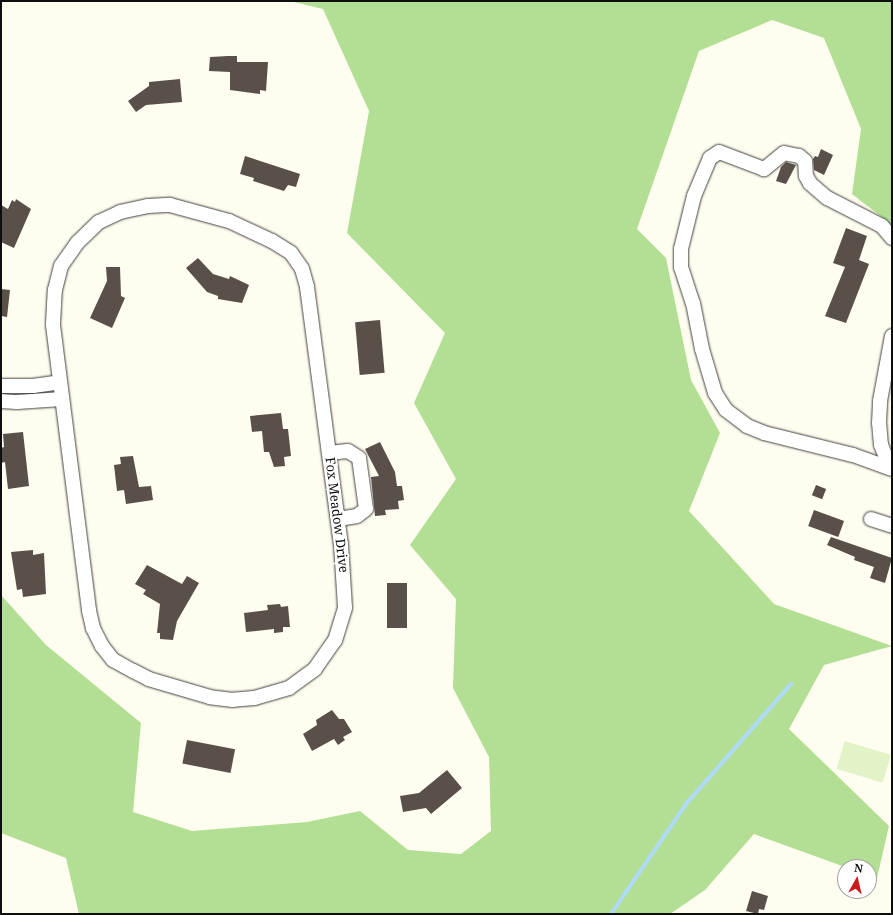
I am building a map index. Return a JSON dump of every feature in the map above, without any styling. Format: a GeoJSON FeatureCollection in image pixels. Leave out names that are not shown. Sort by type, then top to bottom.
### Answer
{"type":"FeatureCollection","features":[{"type":"Feature","properties":{"kind":"street"},"geometry":{"type":"LineString","coordinates":[[891,469],[853,455],[764,433],[748,426],[726,410],[716,393],[702,349],[693,303],[681,267],[681,249],[694,196],[710,158],[719,152],[764,169],[784,153],[799,156],[805,161],[806,176],[810,183],[827,198],[882,226],[892,238]]}},
{"type":"Feature","properties":{"kind":"street","name":"Fox Meadow Drive"},"geometry":{"type":"LineString","coordinates":[[170,205],[196,210],[272,240],[291,253],[302,269],[307,287],[338,519],[346,608],[335,640],[325,656],[303,679],[289,688],[268,695],[233,700],[210,697],[149,679],[113,660],[102,646],[93,628],[62,399],[53,324],[55,290],[61,266],[78,242],[99,222],[120,212],[148,206],[170,205]]}},
{"type":"Feature","properties":{"kind":"street"},"geometry":{"type":"LineString","coordinates":[[891,469],[881,445],[878,423],[880,401],[892,336]]}},
{"type":"Feature","properties":{"kind":"street"},"geometry":{"type":"LineString","coordinates":[[1,386],[32,386],[60,382]]}},
{"type":"Feature","properties":{"kind":"street"},"geometry":{"type":"LineString","coordinates":[[1,401],[17,402],[62,399]]}},
{"type":"Feature","properties":{"kind":"street"},"geometry":{"type":"LineString","coordinates":[[329,453],[348,452],[359,458],[366,510],[357,516],[338,519]]}},
{"type":"Feature","properties":{"kind":"street"},"geometry":{"type":"LineString","coordinates":[[871,519],[892,526]]}},
{"type":"Feature","properties":{"kind":"green space"},"geometry":{"type":"Polygon","coordinates":[[[290,1],[892,1],[892,225],[852,194],[861,129],[824,38],[772,20],[699,51],[637,229],[666,258],[691,380],[720,433],[689,511],[774,604],[892,646],[824,665],[789,729],[889,826],[877,878],[877,859],[837,859],[837,864],[754,834],[705,890],[670,914],[79,914],[66,858],[1,833],[1,595],[46,645],[141,723],[133,812],[192,831],[307,822],[360,811],[408,850],[461,854],[491,831],[489,757],[453,688],[456,599],[410,545],[456,479],[414,403],[445,333],[347,233],[369,111],[323,9],[290,1]]]}},
{"type":"Feature","properties":{"kind":"green space"},"geometry":{"type":"Polygon","coordinates":[[[845,741],[891,755],[882,783],[837,769],[845,741]]]}},
{"type":"Feature","properties":{"kind":"building"},"geometry":{"type":"Polygon","coordinates":[[[237,56],[237,62],[268,62],[266,91],[260,90],[260,94],[230,90],[230,72],[209,71],[210,57],[237,56]]]}},
{"type":"Feature","properties":{"kind":"building"},"geometry":{"type":"Polygon","coordinates":[[[180,79],[182,102],[146,105],[136,112],[128,101],[149,86],[149,82],[180,79]]]}},
{"type":"Feature","properties":{"kind":"building"},"geometry":{"type":"Polygon","coordinates":[[[821,149],[833,155],[824,175],[814,170],[813,159],[815,156],[818,157],[821,149]]]}},
{"type":"Feature","properties":{"kind":"building"},"geometry":{"type":"Polygon","coordinates":[[[245,156],[300,174],[296,187],[288,185],[284,191],[253,181],[254,178],[240,174],[245,156]]]}},
{"type":"Feature","properties":{"kind":"building"},"geometry":{"type":"Polygon","coordinates":[[[786,162],[796,165],[786,184],[776,181],[781,167],[786,162]]]}},
{"type":"Feature","properties":{"kind":"building"},"geometry":{"type":"Polygon","coordinates":[[[16,199],[31,209],[14,248],[1,242],[1,205],[8,209],[12,200],[15,202],[16,199]]]}},
{"type":"Feature","properties":{"kind":"building"},"geometry":{"type":"Polygon","coordinates":[[[846,228],[867,236],[859,260],[869,264],[846,323],[825,316],[845,267],[833,263],[846,228]]]}},
{"type":"Feature","properties":{"kind":"building"},"geometry":{"type":"Polygon","coordinates":[[[198,258],[213,274],[229,279],[230,276],[249,285],[242,303],[218,299],[218,296],[207,292],[186,268],[198,258]]]}},
{"type":"Feature","properties":{"kind":"building"},"geometry":{"type":"Polygon","coordinates":[[[106,267],[120,267],[121,296],[125,298],[112,328],[90,318],[107,281],[106,267]]]}},
{"type":"Feature","properties":{"kind":"building"},"geometry":{"type":"Polygon","coordinates":[[[1,289],[10,290],[7,317],[1,316],[1,289]]]}},
{"type":"Feature","properties":{"kind":"building"},"geometry":{"type":"Polygon","coordinates":[[[380,320],[385,373],[360,375],[355,322],[380,320]]]}},
{"type":"Feature","properties":{"kind":"building"},"geometry":{"type":"Polygon","coordinates":[[[281,413],[283,429],[288,429],[291,456],[284,457],[285,466],[274,467],[269,452],[264,452],[262,431],[252,432],[250,416],[281,413]]]}},
{"type":"Feature","properties":{"kind":"building"},"geometry":{"type":"Polygon","coordinates":[[[23,432],[29,486],[8,489],[5,462],[1,463],[1,448],[4,447],[3,434],[23,432]]]}},
{"type":"Feature","properties":{"kind":"building"},"geometry":{"type":"Polygon","coordinates":[[[380,442],[395,472],[397,486],[402,486],[404,500],[398,501],[399,509],[385,510],[386,515],[375,516],[371,477],[379,476],[365,449],[380,442]]]}},
{"type":"Feature","properties":{"kind":"building"},"geometry":{"type":"Polygon","coordinates":[[[133,456],[139,487],[151,486],[153,500],[126,504],[124,490],[117,491],[114,465],[121,464],[120,457],[133,456]]]}},
{"type":"Feature","properties":{"kind":"building"},"geometry":{"type":"Polygon","coordinates":[[[816,485],[826,489],[822,499],[812,495],[816,485]]]}},
{"type":"Feature","properties":{"kind":"building"},"geometry":{"type":"Polygon","coordinates":[[[814,510],[844,521],[838,537],[808,526],[814,510]]]}},
{"type":"Feature","properties":{"kind":"building"},"geometry":{"type":"Polygon","coordinates":[[[831,537],[892,558],[885,583],[870,578],[874,567],[854,560],[855,557],[827,545],[831,537]]]}},
{"type":"Feature","properties":{"kind":"building"},"geometry":{"type":"Polygon","coordinates":[[[33,550],[33,555],[44,553],[46,594],[23,597],[22,589],[17,590],[11,552],[33,550]]]}},
{"type":"Feature","properties":{"kind":"building"},"geometry":{"type":"Polygon","coordinates":[[[147,565],[182,584],[187,576],[199,583],[177,621],[173,640],[160,639],[160,633],[157,633],[160,604],[143,594],[146,590],[135,584],[147,565]]]}},
{"type":"Feature","properties":{"kind":"building"},"geometry":{"type":"Polygon","coordinates":[[[387,583],[407,583],[407,628],[387,628],[387,583]]]}},
{"type":"Feature","properties":{"kind":"building"},"geometry":{"type":"Polygon","coordinates":[[[280,604],[281,607],[288,606],[290,627],[283,627],[283,632],[274,633],[274,629],[246,632],[244,613],[268,610],[267,605],[280,604]]]}},
{"type":"Feature","properties":{"kind":"building"},"geometry":{"type":"Polygon","coordinates":[[[332,710],[339,719],[344,719],[352,732],[343,737],[345,740],[338,745],[334,739],[312,751],[303,734],[317,725],[316,720],[332,710]]]}},
{"type":"Feature","properties":{"kind":"building"},"geometry":{"type":"Polygon","coordinates":[[[187,740],[235,749],[231,773],[182,764],[187,740]]]}},
{"type":"Feature","properties":{"kind":"building"},"geometry":{"type":"Polygon","coordinates":[[[447,770],[462,788],[431,814],[426,808],[403,812],[400,796],[419,793],[447,770]]]}},
{"type":"Feature","properties":{"kind":"building"},"geometry":{"type":"Polygon","coordinates":[[[752,891],[768,896],[764,910],[759,909],[758,914],[746,911],[752,891]]]}},
{"type":"Feature","properties":{"kind":"waterway"},"geometry":{"type":"LineString","coordinates":[[611,914],[687,803],[791,684]]}}]}
